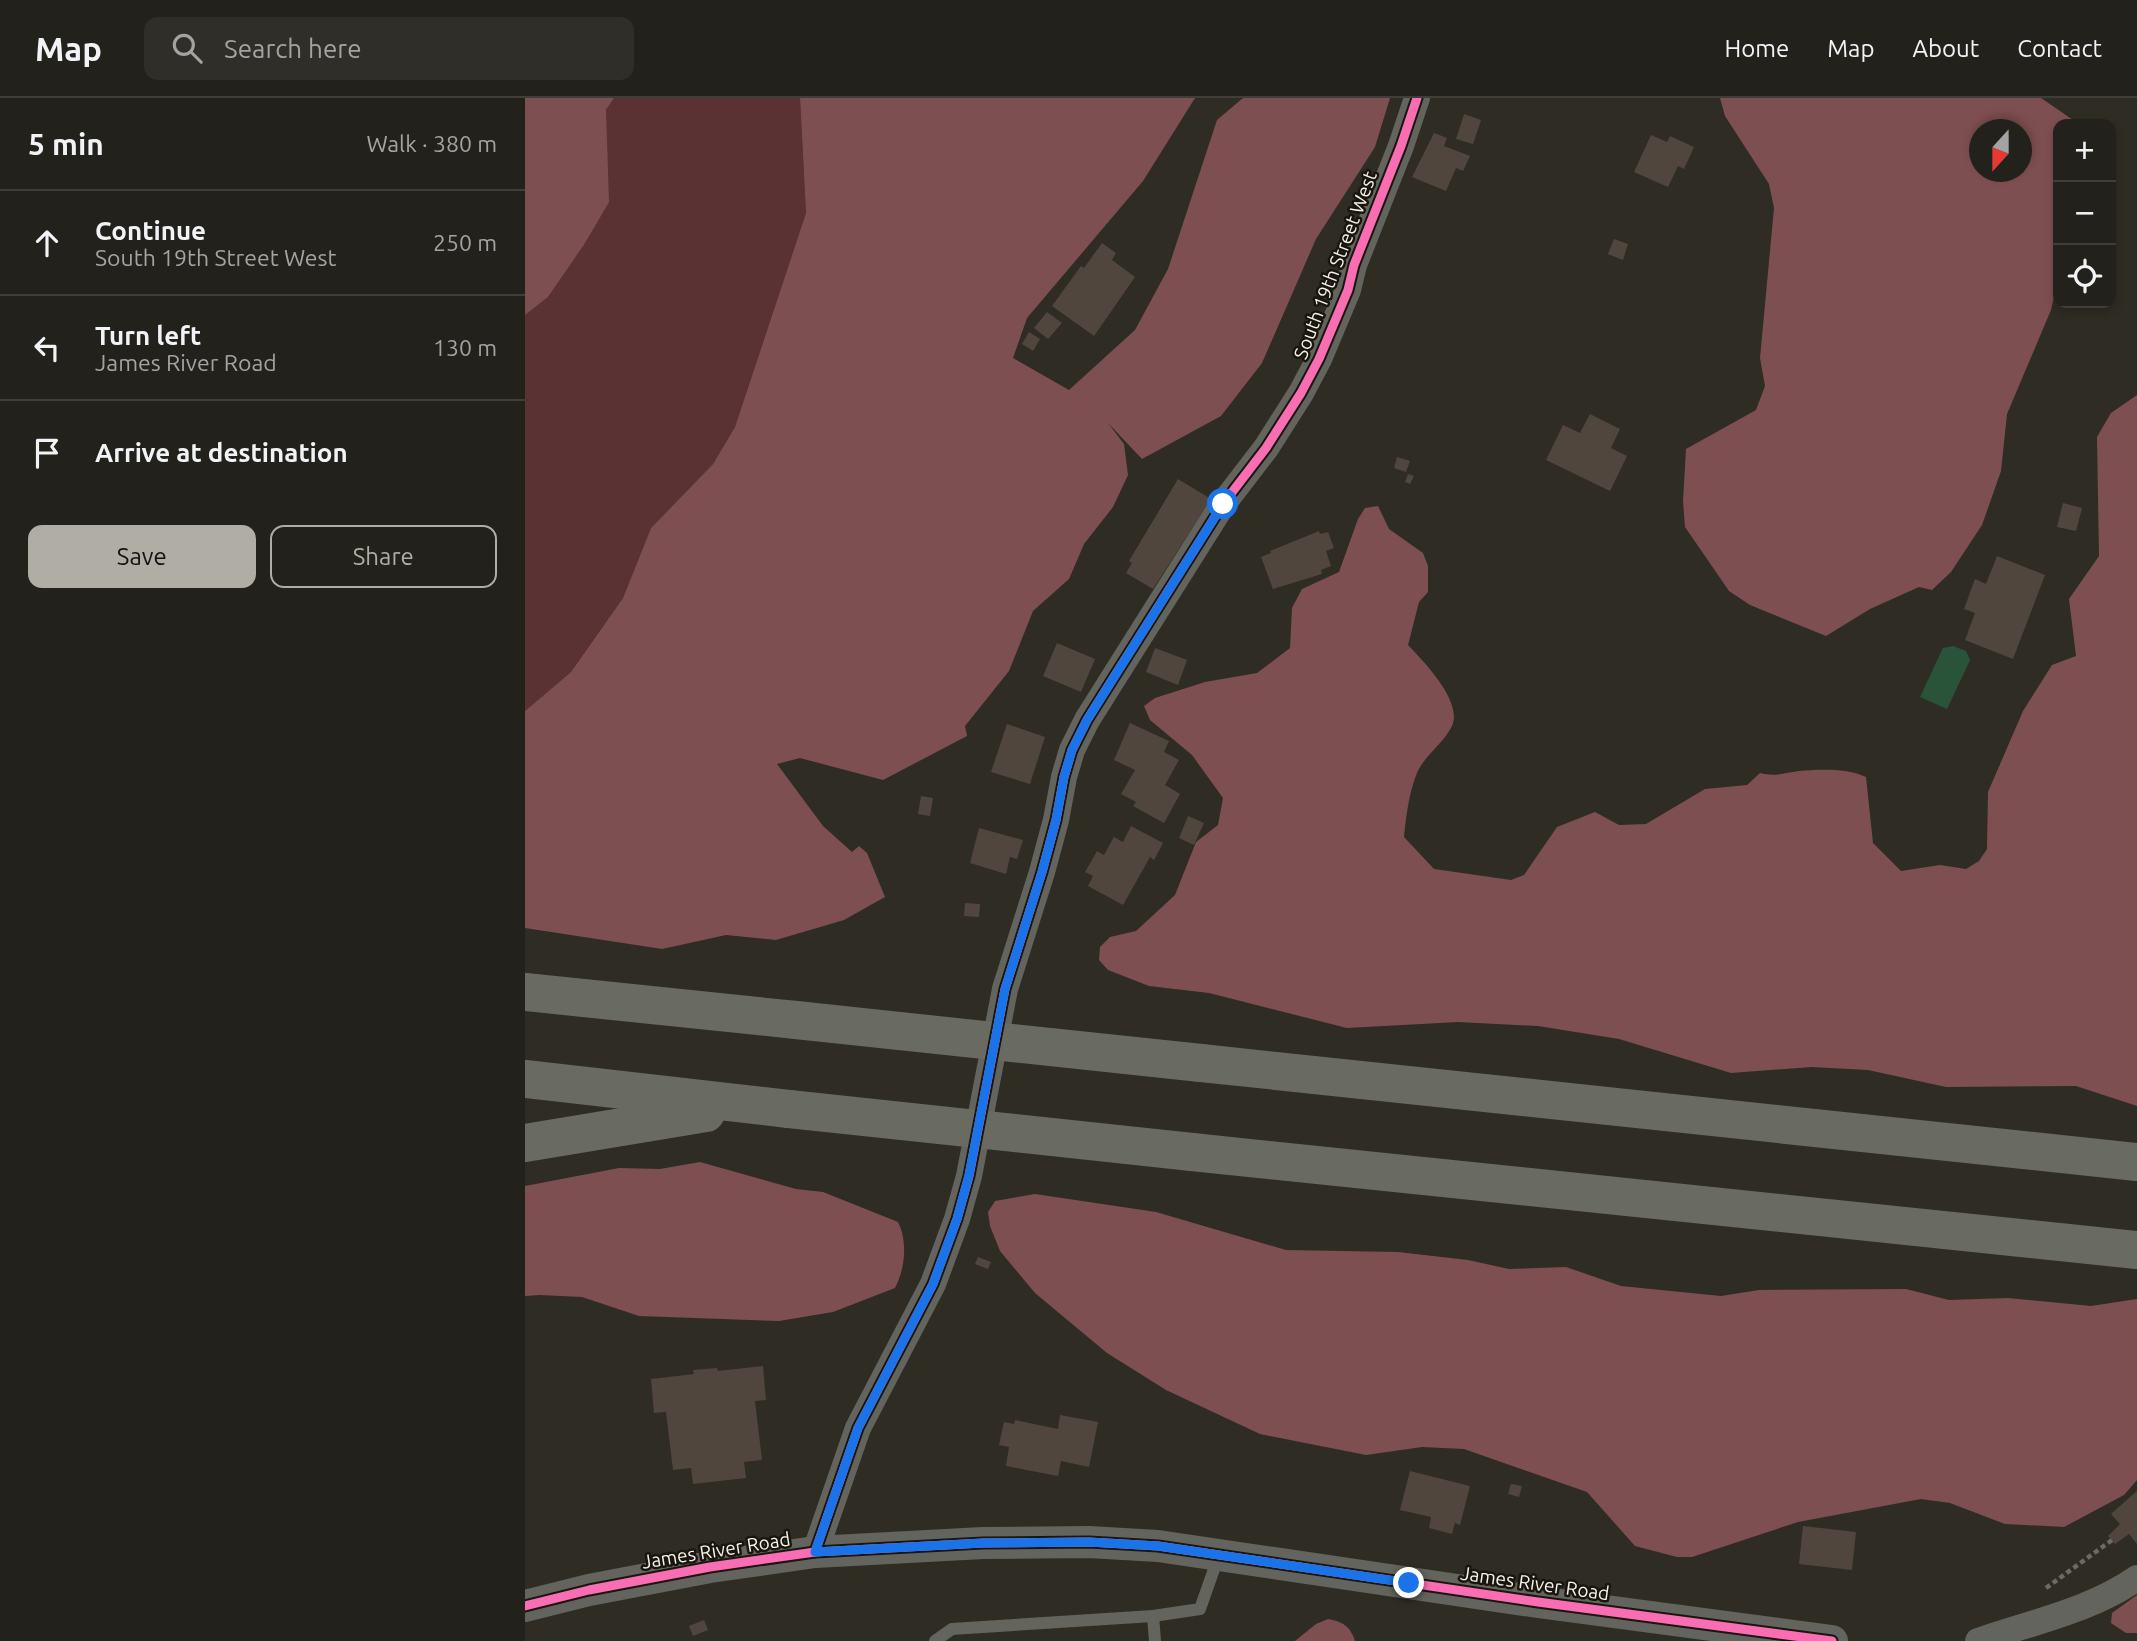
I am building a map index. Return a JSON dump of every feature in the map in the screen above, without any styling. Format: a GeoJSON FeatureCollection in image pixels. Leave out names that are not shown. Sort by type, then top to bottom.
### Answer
{"type":"FeatureCollection","features":[{"type":"Feature","properties":{"kind":"highway"},"geometry":{"type":"LineString","coordinates":[[525,992],[2137,1162]]}},
{"type":"Feature","properties":{"kind":"highway"},"geometry":{"type":"LineString","coordinates":[[525,1079],[1192,1152],[2137,1250]]}},
{"type":"Feature","properties":{"kind":"highway"},"geometry":{"type":"LineString","coordinates":[[525,1143],[681,1116],[779,1107]]}},
{"type":"Feature","properties":{"kind":"street","name":"South 19th Street West"},"geometry":{"type":"LineString","coordinates":[[815,1552],[858,1428],[933,1284],[957,1219],[969,1175],[1005,989],[1042,872],[1072,750],[1087,720],[1223,504],[1266,448],[1319,359],[1348,290],[1354,265],[1417,98]]}},
{"type":"Feature","properties":{"kind":"street","name":"James River Road"},"geometry":{"type":"LineString","coordinates":[[525,1606],[589,1590],[710,1567],[815,1552],[983,1543],[1089,1542],[1158,1546],[1219,1554],[1538,1602],[1832,1641]]}},
{"type":"Feature","properties":{"kind":"street"},"geometry":{"type":"LineString","coordinates":[[1978,1641],[2087,1606],[2137,1578]]}},
{"type":"Feature","properties":{"kind":"lane"},"geometry":{"type":"LineString","coordinates":[[935,1641],[952,1629],[1153,1615],[1199,1609],[1219,1554]]}},
{"type":"Feature","properties":{"kind":"lane"},"geometry":{"type":"LineString","coordinates":[[1153,1615],[1155,1641]]}},
{"type":"Feature","properties":{"kind":"path"},"geometry":{"type":"LineString","coordinates":[[2067,1573],[2112,1540]]}},
{"type":"Feature","properties":{"kind":"shaded area"},"geometry":{"type":"Polygon","coordinates":[[[525,98],[614,98],[606,110],[609,202],[548,297],[525,315],[525,98]]]}},
{"type":"Feature","properties":{"kind":"shaded area"},"geometry":{"type":"Polygon","coordinates":[[[614,98],[800,98],[806,213],[735,427],[713,464],[651,528],[623,598],[571,672],[525,711],[525,315],[548,297],[608,202],[606,110],[614,98]]]}},
{"type":"Feature","properties":{"kind":"shaded area"},"geometry":{"type":"Polygon","coordinates":[[[800,98],[1195,98],[1143,181],[1027,318],[1013,358],[1069,390],[1135,330],[1168,269],[1217,120],[1243,98],[1390,98],[1375,147],[1316,239],[1262,363],[1221,416],[1142,459],[1108,423],[1124,444],[1128,475],[1113,507],[1084,544],[1069,579],[1033,611],[1009,671],[965,726],[967,736],[883,780],[800,758],[777,764],[823,826],[852,852],[859,846],[867,853],[885,897],[844,920],[776,940],[726,935],[662,949],[525,928],[525,711],[571,672],[623,598],[651,528],[713,464],[735,427],[806,213],[800,98]]]}},
{"type":"Feature","properties":{"kind":"shaded area"},"geometry":{"type":"Polygon","coordinates":[[[1720,98],[2041,98],[2072,119],[2053,119],[2051,310],[2007,414],[2001,471],[1982,525],[1951,572],[1932,590],[1919,587],[1870,609],[1826,636],[1750,605],[1729,591],[1685,527],[1683,501],[1686,449],[1756,410],[1765,386],[1760,358],[1774,208],[1769,184],[1725,116],[1720,98]]]}},
{"type":"Feature","properties":{"kind":"shaded area"},"geometry":{"type":"Polygon","coordinates":[[[2137,395],[2137,1106],[2076,1086],[1946,1087],[1868,1070],[1812,1067],[1731,1073],[1619,1039],[1538,1026],[1458,1022],[1347,1028],[1209,993],[1149,986],[1108,970],[1099,960],[1100,947],[1110,937],[1136,931],[1175,895],[1196,842],[1218,825],[1223,798],[1192,755],[1150,720],[1144,706],[1155,698],[1205,682],[1257,673],[1290,648],[1292,608],[1302,589],[1339,572],[1358,519],[1365,508],[1378,506],[1389,529],[1423,553],[1428,566],[1428,592],[1419,602],[1408,645],[1440,682],[1452,705],[1454,716],[1452,726],[1417,773],[1406,821],[1404,837],[1434,869],[1511,880],[1524,875],[1557,827],[1595,812],[1619,825],[1646,824],[1705,789],[1747,785],[1760,773],[1775,775],[1824,770],[1851,772],[1866,777],[1873,843],[1901,871],[1940,865],[1966,869],[1979,861],[1987,849],[1988,792],[2023,711],[2052,665],[2076,656],[2069,599],[2099,556],[2097,437],[2111,413],[2137,395]]]}},
{"type":"Feature","properties":{"kind":"shaded area"},"geometry":{"type":"Polygon","coordinates":[[[1953,646],[1966,651],[1970,660],[1947,709],[1920,697],[1943,648],[1953,646]]]}},
{"type":"Feature","properties":{"kind":"shaded area"},"geometry":{"type":"Polygon","coordinates":[[[700,1162],[796,1189],[823,1192],[898,1222],[904,1255],[895,1288],[833,1312],[779,1321],[639,1316],[582,1297],[525,1296],[525,1186],[619,1168],[660,1169],[700,1162]]]}},
{"type":"Feature","properties":{"kind":"shaded area"},"geometry":{"type":"Polygon","coordinates":[[[1035,1194],[1156,1212],[1286,1250],[1398,1252],[1468,1260],[1509,1269],[1566,1267],[1621,1286],[1721,1296],[1759,1290],[1906,1289],[1949,1300],[2008,1298],[2091,1306],[2137,1299],[2137,1480],[2124,1495],[2064,1527],[2005,1524],[1950,1503],[1921,1499],[1798,1522],[1692,1557],[1677,1557],[1635,1546],[1587,1492],[1464,1449],[1422,1447],[1366,1455],[1260,1434],[1166,1390],[1107,1353],[1035,1293],[1000,1251],[990,1226],[988,1212],[995,1201],[1035,1194]]]}},
{"type":"Feature","properties":{"kind":"shaded area"},"geometry":{"type":"Polygon","coordinates":[[[2137,1595],[2137,1633],[2126,1633],[2111,1623],[2112,1613],[2137,1595]]]}},
{"type":"Feature","properties":{"kind":"shaded area"},"geometry":{"type":"Polygon","coordinates":[[[1328,1619],[1345,1625],[1355,1641],[1295,1641],[1316,1624],[1328,1619]]]}},
{"type":"Feature","properties":{"kind":"building"},"geometry":{"type":"Polygon","coordinates":[[[1464,114],[1481,120],[1473,144],[1456,139],[1464,114]]]}},
{"type":"Feature","properties":{"kind":"building"},"geometry":{"type":"Polygon","coordinates":[[[1434,133],[1447,138],[1444,146],[1470,156],[1463,171],[1456,168],[1446,191],[1412,177],[1434,133]]]}},
{"type":"Feature","properties":{"kind":"building"},"geometry":{"type":"Polygon","coordinates":[[[1651,135],[1667,142],[1670,136],[1694,147],[1684,169],[1678,166],[1668,187],[1634,172],[1651,135]]]}},
{"type":"Feature","properties":{"kind":"building"},"geometry":{"type":"Polygon","coordinates":[[[1614,239],[1628,244],[1623,260],[1608,254],[1614,239]]]}},
{"type":"Feature","properties":{"kind":"building"},"geometry":{"type":"Polygon","coordinates":[[[1102,243],[1116,253],[1112,260],[1135,277],[1094,336],[1052,306],[1081,266],[1084,268],[1102,243]]]}},
{"type":"Feature","properties":{"kind":"building"},"geometry":{"type":"Polygon","coordinates":[[[1047,312],[1062,323],[1048,339],[1034,328],[1047,312]]]}},
{"type":"Feature","properties":{"kind":"building"},"geometry":{"type":"Polygon","coordinates":[[[1029,332],[1040,339],[1033,351],[1022,344],[1029,332]]]}},
{"type":"Feature","properties":{"kind":"building"},"geometry":{"type":"Polygon","coordinates":[[[1590,414],[1620,429],[1611,448],[1627,456],[1610,491],[1546,460],[1563,425],[1580,433],[1590,414]]]}},
{"type":"Feature","properties":{"kind":"building"},"geometry":{"type":"Polygon","coordinates":[[[1397,457],[1410,461],[1406,472],[1394,468],[1397,457]]]}},
{"type":"Feature","properties":{"kind":"building"},"geometry":{"type":"Polygon","coordinates":[[[1408,474],[1414,476],[1410,484],[1405,482],[1408,474]]]}},
{"type":"Feature","properties":{"kind":"building"},"geometry":{"type":"Polygon","coordinates":[[[1178,479],[1211,499],[1153,589],[1126,573],[1132,563],[1129,561],[1178,479]]]}},
{"type":"Feature","properties":{"kind":"building"},"geometry":{"type":"Polygon","coordinates":[[[2063,503],[2082,508],[2076,531],[2057,527],[2063,503]]]}},
{"type":"Feature","properties":{"kind":"building"},"geometry":{"type":"Polygon","coordinates":[[[1319,531],[1320,534],[1328,532],[1334,548],[1326,551],[1331,566],[1321,570],[1322,574],[1273,589],[1261,557],[1319,531]]]}},
{"type":"Feature","properties":{"kind":"building"},"geometry":{"type":"Polygon","coordinates":[[[1997,556],[2045,575],[2013,659],[1965,640],[1975,613],[1964,609],[1975,579],[1986,584],[1997,556]]]}},
{"type":"Feature","properties":{"kind":"building"},"geometry":{"type":"Polygon","coordinates":[[[1057,643],[1095,659],[1081,692],[1043,676],[1057,643]]]}},
{"type":"Feature","properties":{"kind":"building"},"geometry":{"type":"Polygon","coordinates":[[[1155,648],[1187,660],[1178,685],[1146,672],[1155,648]]]}},
{"type":"Feature","properties":{"kind":"building"},"geometry":{"type":"Polygon","coordinates":[[[1130,723],[1169,741],[1164,752],[1179,760],[1165,785],[1180,794],[1164,823],[1133,806],[1136,802],[1121,794],[1135,770],[1114,760],[1130,723]]]}},
{"type":"Feature","properties":{"kind":"building"},"geometry":{"type":"Polygon","coordinates":[[[1007,724],[1045,737],[1030,784],[991,772],[1007,724]]]}},
{"type":"Feature","properties":{"kind":"building"},"geometry":{"type":"Polygon","coordinates":[[[921,796],[933,798],[930,816],[918,814],[921,796]]]}},
{"type":"Feature","properties":{"kind":"building"},"geometry":{"type":"Polygon","coordinates":[[[1188,816],[1204,823],[1194,845],[1179,838],[1188,816]]]}},
{"type":"Feature","properties":{"kind":"building"},"geometry":{"type":"Polygon","coordinates":[[[1131,826],[1163,843],[1154,860],[1150,857],[1123,905],[1088,886],[1093,876],[1085,872],[1097,851],[1104,855],[1114,837],[1123,842],[1131,826]]]}},
{"type":"Feature","properties":{"kind":"building"},"geometry":{"type":"Polygon","coordinates":[[[979,828],[1023,840],[1017,859],[1010,857],[1006,874],[970,863],[979,828]]]}},
{"type":"Feature","properties":{"kind":"building"},"geometry":{"type":"Polygon","coordinates":[[[965,903],[980,904],[979,917],[964,916],[965,903]]]}},
{"type":"Feature","properties":{"kind":"building"},"geometry":{"type":"Polygon","coordinates":[[[978,1257],[991,1262],[988,1269],[975,1264],[978,1257]]]}},
{"type":"Feature","properties":{"kind":"building"},"geometry":{"type":"Polygon","coordinates":[[[763,1366],[766,1400],[755,1401],[762,1460],[744,1462],[746,1478],[693,1484],[691,1468],[673,1470],[666,1412],[654,1413],[651,1379],[694,1374],[693,1370],[717,1368],[718,1371],[763,1366]]]}},
{"type":"Feature","properties":{"kind":"building"},"geometry":{"type":"Polygon","coordinates":[[[1060,1415],[1098,1422],[1089,1467],[1061,1461],[1058,1476],[1006,1466],[1009,1447],[999,1445],[1004,1422],[1014,1424],[1015,1420],[1058,1429],[1060,1415]]]}},
{"type":"Feature","properties":{"kind":"building"},"geometry":{"type":"Polygon","coordinates":[[[1410,1471],[1470,1486],[1460,1525],[1455,1523],[1452,1534],[1429,1528],[1431,1517],[1400,1510],[1410,1471]]]}},
{"type":"Feature","properties":{"kind":"building"},"geometry":{"type":"Polygon","coordinates":[[[1511,1484],[1522,1486],[1519,1497],[1508,1494],[1511,1484]]]}},
{"type":"Feature","properties":{"kind":"building"},"geometry":{"type":"Polygon","coordinates":[[[2137,1491],[2137,1544],[2129,1534],[2115,1544],[2108,1536],[2120,1524],[2111,1514],[2137,1491]]]}},
{"type":"Feature","properties":{"kind":"building"},"geometry":{"type":"Polygon","coordinates":[[[1803,1526],[1856,1532],[1852,1570],[1799,1564],[1803,1526]]]}},
{"type":"Feature","properties":{"kind":"building"},"geometry":{"type":"Polygon","coordinates":[[[704,1620],[708,1630],[693,1636],[689,1626],[704,1620]]]}},
{"type":"Feature","properties":{"kind":"cycle path"},"geometry":{"type":"LineString","coordinates":[[815,1552],[858,1428],[933,1284],[957,1219],[969,1176],[1005,989],[1042,872],[1072,750],[1087,720],[1223,504],[1266,448],[1319,359],[1348,290],[1354,265],[1417,98]]}},
{"type":"Feature","properties":{"kind":"cycle path"},"geometry":{"type":"LineString","coordinates":[[525,1606],[589,1590],[710,1567],[815,1552],[983,1543],[1089,1542],[1158,1546],[1538,1602],[1832,1641]]}},
{"type":"Feature","properties":{"kind":"route"},"geometry":{"type":"LineString","coordinates":[[1223,504],[1087,720],[1072,750],[1042,872],[1005,989],[969,1175],[957,1219],[933,1284],[858,1428],[815,1552],[983,1543],[1089,1542],[1158,1546],[1409,1583]]}}]}
